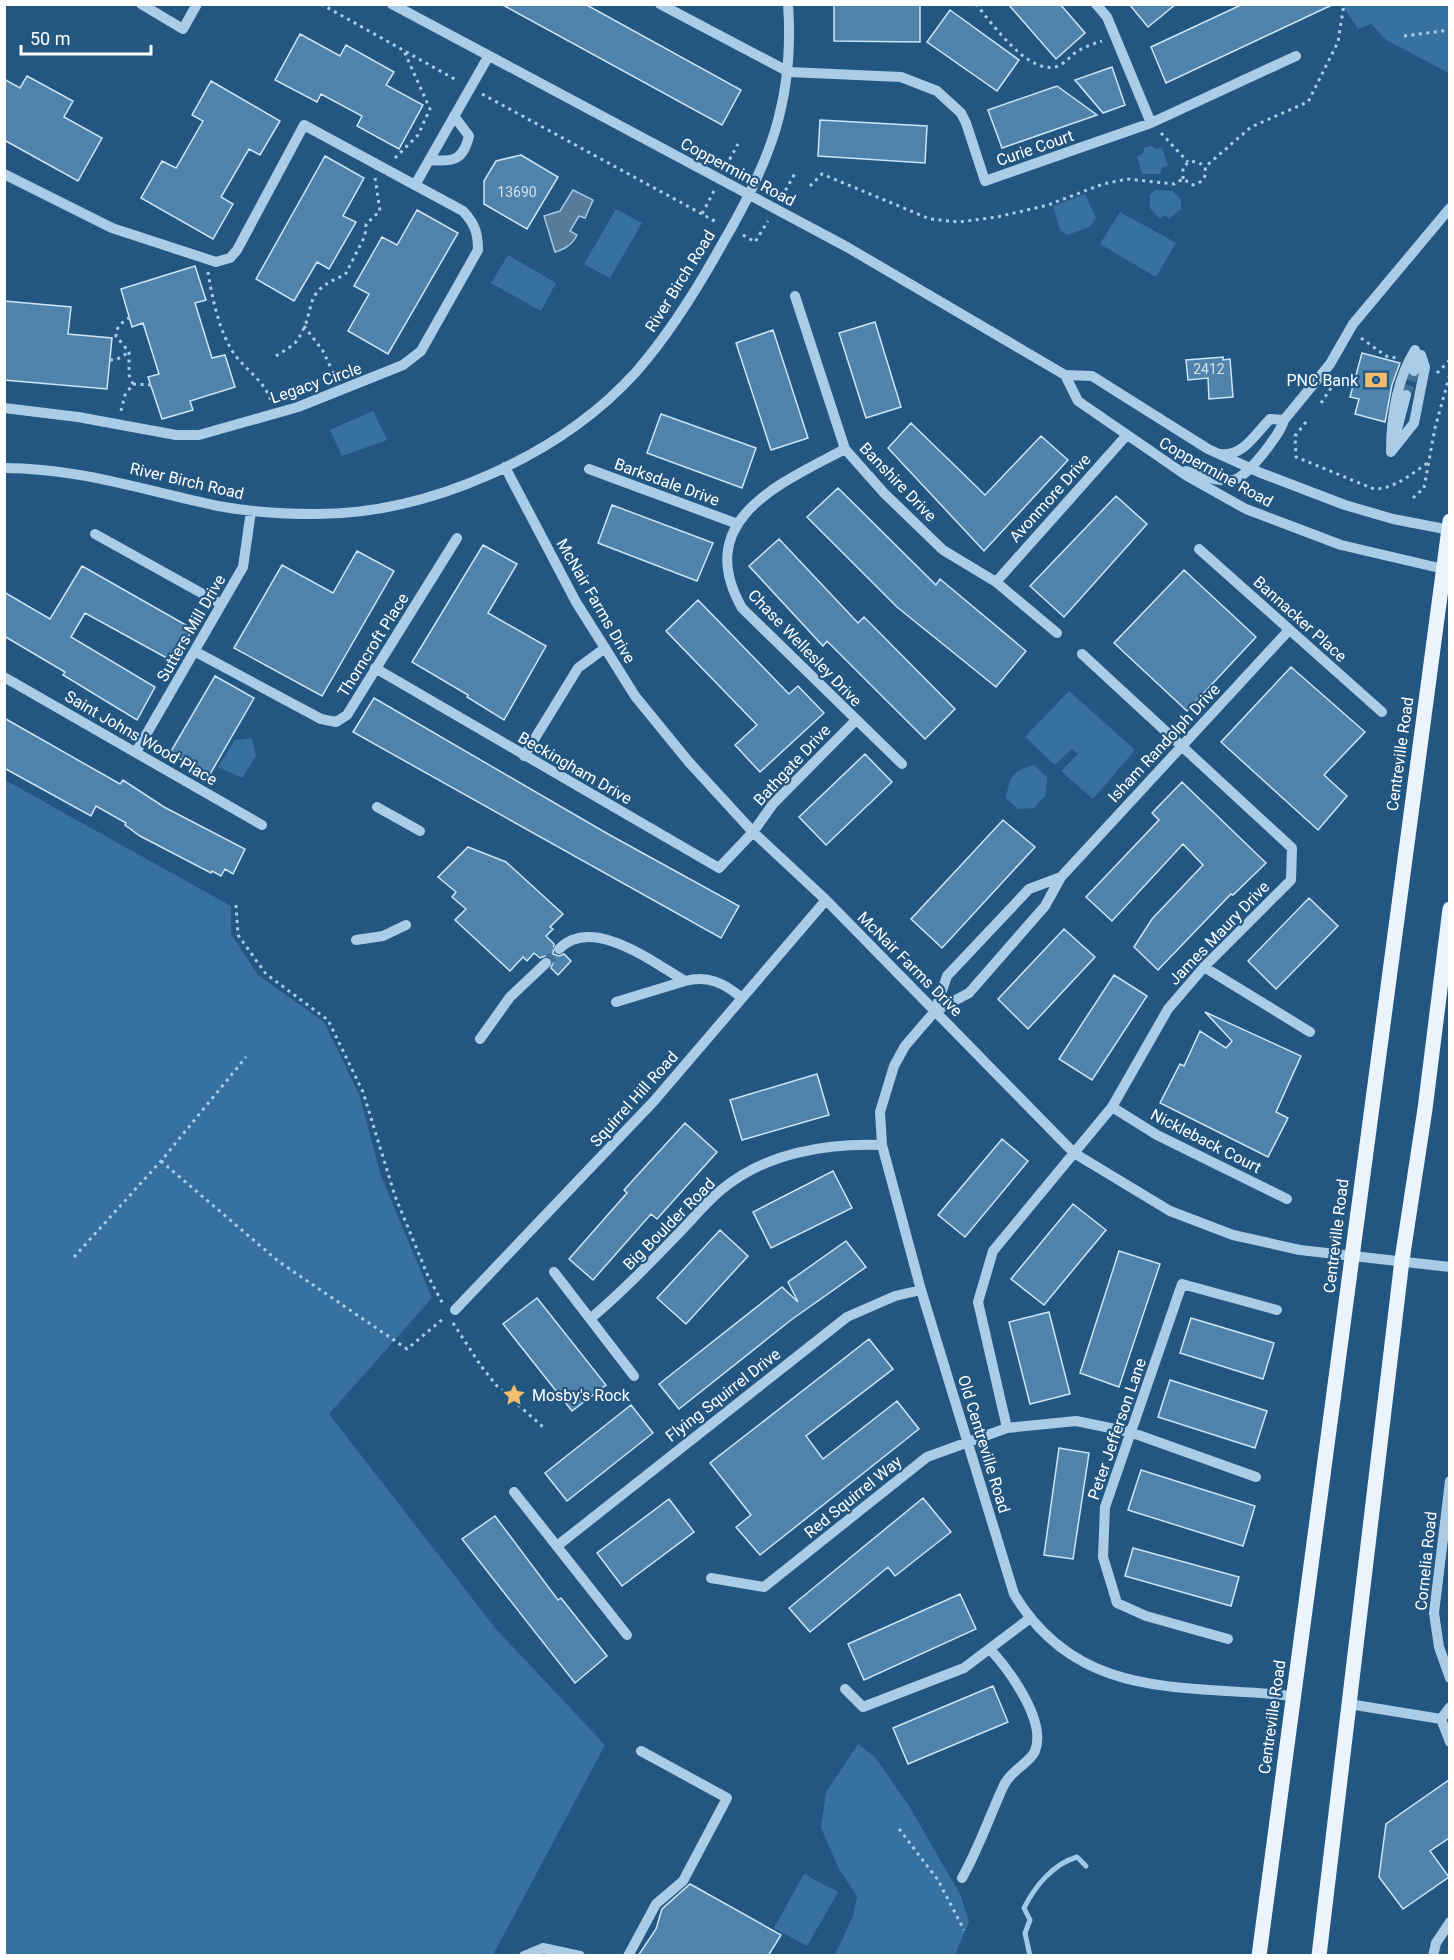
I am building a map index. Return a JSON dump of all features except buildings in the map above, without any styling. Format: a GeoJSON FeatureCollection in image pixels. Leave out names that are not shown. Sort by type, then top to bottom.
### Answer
{"type":"FeatureCollection","features":[{"type":"Feature","properties":{"kind":"main road","name":"Centreville Road"},"geometry":{"type":"LineString","coordinates":[[1259,1956],[1446,570],[1449,527]]}},
{"type":"Feature","properties":{"kind":"main road"},"geometry":{"type":"LineString","coordinates":[[1319,1956],[1402,1260],[1425,1108],[1449,909]]}},
{"type":"Feature","properties":{"kind":"street"},"geometry":{"type":"LineString","coordinates":[[144,5],[183,29],[197,4]]}},
{"type":"Feature","properties":{"kind":"street","name":"Coppermine Road"},"geometry":{"type":"LineString","coordinates":[[392,4],[847,247],[1065,375],[1092,376],[1215,453],[1345,505],[1394,519],[1449,527]]}},
{"type":"Feature","properties":{"kind":"street"},"geometry":{"type":"LineString","coordinates":[[660,4],[789,72]]}},
{"type":"Feature","properties":{"kind":"street","name":"River Birch Road"},"geometry":{"type":"LineString","coordinates":[[4,468],[58,471],[109,479],[251,511],[317,514],[369,510],[414,501],[456,489],[505,467],[572,428],[634,374],[671,329],[749,195],[775,137],[782,114],[789,72],[788,4]]}},
{"type":"Feature","properties":{"kind":"street"},"geometry":{"type":"LineString","coordinates":[[1095,4],[1107,17],[1154,122]]}},
{"type":"Feature","properties":{"kind":"street","name":"Curie Court"},"geometry":{"type":"LineString","coordinates":[[789,72],[901,77],[937,91],[961,113],[985,181],[1154,122],[1296,56]]}},
{"type":"Feature","properties":{"kind":"street"},"geometry":{"type":"LineString","coordinates":[[415,185],[488,57]]}},
{"type":"Feature","properties":{"kind":"street"},"geometry":{"type":"LineString","coordinates":[[429,160],[456,159],[465,151],[469,136],[454,116]]}},
{"type":"Feature","properties":{"kind":"street","name":"Legacy Circle"},"geometry":{"type":"LineString","coordinates":[[4,408],[118,424],[176,435],[200,435],[275,414],[369,381],[403,365],[421,351],[478,250],[478,234],[473,222],[463,211],[304,125],[237,250],[230,258],[213,261]]}},
{"type":"Feature","properties":{"kind":"street"},"geometry":{"type":"LineString","coordinates":[[4,174],[112,228],[213,261]]}},
{"type":"Feature","properties":{"kind":"street"},"geometry":{"type":"LineString","coordinates":[[1170,465],[1212,478],[1238,479],[1282,431],[1284,420],[1330,364],[1353,324],[1449,208]]}},
{"type":"Feature","properties":{"kind":"street","name":"Banshire Drive"},"geometry":{"type":"LineString","coordinates":[[795,296],[844,450],[884,493],[943,550],[996,582],[1057,633]]}},
{"type":"Feature","properties":{"kind":"street"},"geometry":{"type":"LineString","coordinates":[[1418,352],[1419,370],[1414,423],[1391,452],[1391,414],[1409,360],[1418,352]]}},
{"type":"Feature","properties":{"kind":"street","name":"Coppermine Road"},"geometry":{"type":"LineString","coordinates":[[1065,375],[1078,401],[1170,465],[1246,509],[1294,529],[1360,550],[1446,570]]}},
{"type":"Feature","properties":{"kind":"street"},"geometry":{"type":"LineString","coordinates":[[1391,452],[1406,395]]}},
{"type":"Feature","properties":{"kind":"street"},"geometry":{"type":"LineString","coordinates":[[1215,453],[1235,453],[1270,419],[1284,420]]}},
{"type":"Feature","properties":{"kind":"street","name":"Avonmore Drive"},"geometry":{"type":"LineString","coordinates":[[996,582],[1126,436]]}},
{"type":"Feature","properties":{"kind":"street"},"geometry":{"type":"LineString","coordinates":[[735,523],[774,487],[844,450]]}},
{"type":"Feature","properties":{"kind":"street","name":"McNair Farms Drive"},"geometry":{"type":"LineString","coordinates":[[505,467],[576,602],[635,696],[688,760],[753,832],[826,900],[1074,1153],[1170,1210],[1233,1235],[1300,1250],[1449,1267]]}},
{"type":"Feature","properties":{"kind":"street","name":"Barksdale Drive"},"geometry":{"type":"LineString","coordinates":[[589,469],[735,523]]}},
{"type":"Feature","properties":{"kind":"street","name":"Sutters Mill Drive"},"geometry":{"type":"LineString","coordinates":[[136,752],[196,652],[243,567],[251,511]]}},
{"type":"Feature","properties":{"kind":"street","name":"Chase Wellesley Drive"},"geometry":{"type":"LineString","coordinates":[[735,523],[726,572],[731,588],[742,608],[855,721],[902,764]]}},
{"type":"Feature","properties":{"kind":"street"},"geometry":{"type":"LineString","coordinates":[[95,534],[221,604]]}},
{"type":"Feature","properties":{"kind":"street","name":"Thorncroft Place"},"geometry":{"type":"LineString","coordinates":[[196,652],[321,719],[336,722],[347,715],[457,538]]}},
{"type":"Feature","properties":{"kind":"street","name":"Bannacker Place"},"geometry":{"type":"LineString","coordinates":[[1199,549],[1382,712]]}},
{"type":"Feature","properties":{"kind":"street","name":"Isham Randolph Drive"},"geometry":{"type":"LineString","coordinates":[[935,1011],[969,993],[1045,906],[1061,877],[1289,630]]}},
{"type":"Feature","properties":{"kind":"street"},"geometry":{"type":"LineString","coordinates":[[524,756],[578,668],[605,648]]}},
{"type":"Feature","properties":{"kind":"street","name":"James Maury Drive"},"geometry":{"type":"LineString","coordinates":[[1007,1428],[978,1302],[993,1251],[1112,1107],[1168,1009],[1204,967],[1291,880],[1292,848],[1082,654]]}},
{"type":"Feature","properties":{"kind":"street","name":"Beckingham Drive"},"geometry":{"type":"LineString","coordinates":[[375,668],[719,868],[753,832]]}},
{"type":"Feature","properties":{"kind":"street","name":"Saint Johns Wood Place"},"geometry":{"type":"LineString","coordinates":[[4,677],[262,825]]}},
{"type":"Feature","properties":{"kind":"street","name":"Bathgate Drive"},"geometry":{"type":"LineString","coordinates":[[753,832],[773,804],[855,721]]}},
{"type":"Feature","properties":{"kind":"street"},"geometry":{"type":"LineString","coordinates":[[377,807],[420,831]]}},
{"type":"Feature","properties":{"kind":"street","name":"Isham Randolph Drive"},"geometry":{"type":"LineString","coordinates":[[935,1011],[947,976],[1029,889],[1061,877]]}},
{"type":"Feature","properties":{"kind":"street","name":"Squirrel Hill Road"},"geometry":{"type":"LineString","coordinates":[[452,1312],[654,1101],[826,900]]}},
{"type":"Feature","properties":{"kind":"street"},"geometry":{"type":"LineString","coordinates":[[356,940],[383,936],[406,925]]}},
{"type":"Feature","properties":{"kind":"street"},"geometry":{"type":"LineString","coordinates":[[560,950],[568,940],[590,937],[612,939],[685,981]]}},
{"type":"Feature","properties":{"kind":"street"},"geometry":{"type":"LineString","coordinates":[[480,1039],[510,996],[546,963]]}},
{"type":"Feature","properties":{"kind":"street"},"geometry":{"type":"LineString","coordinates":[[1204,967],[1310,1032]]}},
{"type":"Feature","properties":{"kind":"street"},"geometry":{"type":"LineString","coordinates":[[616,1002],[698,977],[714,980],[742,998]]}},
{"type":"Feature","properties":{"kind":"street","name":"Old Centreville Road"},"geometry":{"type":"LineString","coordinates":[[935,1011],[905,1046],[894,1066],[880,1112],[882,1145],[921,1290],[1014,1594],[1029,1620],[1052,1641],[1075,1657],[1122,1680],[1293,1696]]}},
{"type":"Feature","properties":{"kind":"street","name":"Nickleback Court"},"geometry":{"type":"LineString","coordinates":[[1112,1107],[1157,1135],[1287,1199]]}},
{"type":"Feature","properties":{"kind":"street","name":"Big Boulder Road"},"geometry":{"type":"LineString","coordinates":[[590,1319],[624,1290],[722,1189],[765,1163],[813,1148],[832,1145],[882,1145]]}},
{"type":"Feature","properties":{"kind":"street"},"geometry":{"type":"LineString","coordinates":[[554,1272],[634,1376]]}},
{"type":"Feature","properties":{"kind":"street","name":"Peter Jefferson Lane"},"geometry":{"type":"LineString","coordinates":[[1228,1639],[1146,1616],[1117,1603],[1103,1557],[1105,1507],[1182,1284],[1277,1310]]}},
{"type":"Feature","properties":{"kind":"street","name":"Flying Squirrel Drive"},"geometry":{"type":"LineString","coordinates":[[557,1546],[847,1317],[895,1296],[921,1290]]}},
{"type":"Feature","properties":{"kind":"street","name":"Red Squirrel Way"},"geometry":{"type":"LineString","coordinates":[[711,1578],[764,1587],[927,1457],[1007,1428],[1076,1421],[1130,1432],[1256,1477]]}},
{"type":"Feature","properties":{"kind":"street","name":"Cornelia Road"},"geometry":{"type":"LineString","coordinates":[[1449,1481],[1434,1612],[1439,1647],[1449,1678]]}},
{"type":"Feature","properties":{"kind":"street"},"geometry":{"type":"LineString","coordinates":[[514,1492],[627,1635]]}},
{"type":"Feature","properties":{"kind":"street"},"geometry":{"type":"LineString","coordinates":[[844,1689],[863,1707],[964,1668],[1029,1620]]}},
{"type":"Feature","properties":{"kind":"street"},"geometry":{"type":"LineString","coordinates":[[962,1878],[1009,1775],[1034,1753],[1037,1737],[1025,1696],[1007,1668],[990,1649]]}},
{"type":"Feature","properties":{"kind":"street"},"geometry":{"type":"LineString","coordinates":[[1349,1704],[1441,1719]]}},
{"type":"Feature","properties":{"kind":"street"},"geometry":{"type":"LineString","coordinates":[[1441,1719],[1449,1707]]}},
{"type":"Feature","properties":{"kind":"street"},"geometry":{"type":"LineString","coordinates":[[1441,1719],[1449,1742]]}},
{"type":"Feature","properties":{"kind":"street"},"geometry":{"type":"LineString","coordinates":[[628,1956],[656,1904],[683,1881],[727,1798],[641,1751]]}},
{"type":"Feature","properties":{"kind":"street"},"geometry":{"type":"LineString","coordinates":[[1433,1956],[1436,1943],[1449,1922]]}},
{"type":"Feature","properties":{"kind":"street"},"geometry":{"type":"LineString","coordinates":[[524,1956],[543,1948],[561,1949],[580,1956]]}},
{"type":"Feature","properties":{"kind":"path"},"geometry":{"type":"LineString","coordinates":[[321,4],[755,242]]}},
{"type":"Feature","properties":{"kind":"path"},"geometry":{"type":"LineString","coordinates":[[976,4],[1010,43],[1029,60],[1045,69],[1063,64],[1078,51],[1114,35]]}},
{"type":"Feature","properties":{"kind":"path"},"geometry":{"type":"LineString","coordinates":[[1183,179],[1193,186],[1200,183],[1204,178],[1205,167],[1251,127],[1308,102],[1338,42],[1344,4]]}},
{"type":"Feature","properties":{"kind":"path"},"geometry":{"type":"LineString","coordinates":[[1404,36],[1449,30]]}},
{"type":"Feature","properties":{"kind":"path"},"geometry":{"type":"LineString","coordinates":[[276,356],[297,341],[315,292],[325,283],[345,275],[366,236],[366,224],[380,211],[374,179],[418,135],[430,109],[404,50]]}},
{"type":"Feature","properties":{"kind":"path"},"geometry":{"type":"LineString","coordinates":[[1154,122],[1169,143],[1188,162]]}},
{"type":"Feature","properties":{"kind":"path"},"geometry":{"type":"LineString","coordinates":[[702,214],[738,144]]}},
{"type":"Feature","properties":{"kind":"path"},"geometry":{"type":"LineString","coordinates":[[1183,179],[1183,167],[1188,162],[1195,161],[1205,167]]}},
{"type":"Feature","properties":{"kind":"path"},"geometry":{"type":"LineString","coordinates":[[810,186],[822,174],[930,219],[959,222],[998,217],[1048,205],[1103,184],[1127,179],[1174,184],[1183,179]]}},
{"type":"Feature","properties":{"kind":"path"},"geometry":{"type":"LineString","coordinates":[[213,261],[208,272],[214,304],[231,349],[268,390],[275,414]]}},
{"type":"Feature","properties":{"kind":"path"},"geometry":{"type":"LineString","coordinates":[[130,318],[119,324],[116,336],[129,352],[129,375],[133,384]]}},
{"type":"Feature","properties":{"kind":"path"},"geometry":{"type":"LineString","coordinates":[[304,326],[323,351],[331,368]]}},
{"type":"Feature","properties":{"kind":"path"},"geometry":{"type":"LineString","coordinates":[[1359,342],[1361,336],[1386,357],[1394,359],[1397,356],[1409,360]]}},
{"type":"Feature","properties":{"kind":"path"},"geometry":{"type":"LineString","coordinates":[[110,360],[116,360],[129,352]]}},
{"type":"Feature","properties":{"kind":"path"},"geometry":{"type":"LineString","coordinates":[[1419,370],[1439,374],[1449,360]]}},
{"type":"Feature","properties":{"kind":"path"},"geometry":{"type":"LineString","coordinates":[[1321,403],[1341,374]]}},
{"type":"Feature","properties":{"kind":"path"},"geometry":{"type":"LineString","coordinates":[[1413,498],[1424,488],[1435,428],[1449,374]]}},
{"type":"Feature","properties":{"kind":"path"},"geometry":{"type":"LineString","coordinates":[[133,384],[151,385]]}},
{"type":"Feature","properties":{"kind":"path"},"geometry":{"type":"LineString","coordinates":[[118,424],[125,395],[133,384]]}},
{"type":"Feature","properties":{"kind":"path"},"geometry":{"type":"LineString","coordinates":[[1306,422],[1295,436],[1296,457],[1374,489],[1395,484],[1430,461]]}},
{"type":"Feature","properties":{"kind":"path"},"geometry":{"type":"LineString","coordinates":[[236,905],[238,935],[266,974],[328,1020],[363,1092],[394,1196],[428,1275],[452,1312],[486,1373],[543,1427]]}},
{"type":"Feature","properties":{"kind":"path"},"geometry":{"type":"LineString","coordinates":[[74,1257],[161,1161],[246,1058]]}},
{"type":"Feature","properties":{"kind":"path"},"geometry":{"type":"LineString","coordinates":[[161,1161],[278,1261],[407,1349],[452,1312]]}},
{"type":"Feature","properties":{"kind":"path"},"geometry":{"type":"LineString","coordinates":[[899,1829],[938,1880],[964,1930]]}},
{"type":"Feature","properties":{"kind":"shaded area"},"geometry":{"type":"Polygon","coordinates":[[[1342,5],[1449,5],[1449,73],[1386,40],[1371,24],[1358,29],[1342,5]]]}},
{"type":"Feature","properties":{"kind":"shaded area"},"geometry":{"type":"Polygon","coordinates":[[[1151,146],[1156,149],[1162,147],[1168,166],[1162,167],[1161,174],[1142,174],[1137,156],[1143,154],[1144,148],[1151,146]]]}},
{"type":"Feature","properties":{"kind":"shaded area"},"geometry":{"type":"Polygon","coordinates":[[[573,190],[593,200],[585,218],[579,216],[570,231],[577,235],[573,241],[565,248],[555,252],[544,216],[560,211],[573,190]]]}},
{"type":"Feature","properties":{"kind":"shaded area"},"geometry":{"type":"Polygon","coordinates":[[[1155,190],[1173,191],[1181,200],[1181,209],[1169,219],[1165,215],[1160,219],[1150,208],[1150,195],[1155,190]]]}},
{"type":"Feature","properties":{"kind":"shaded area"},"geometry":{"type":"Polygon","coordinates":[[[1085,194],[1096,218],[1090,227],[1067,235],[1060,230],[1053,206],[1085,194]]]}},
{"type":"Feature","properties":{"kind":"shaded area"},"geometry":{"type":"Polygon","coordinates":[[[616,209],[642,223],[610,278],[584,264],[616,209]]]}},
{"type":"Feature","properties":{"kind":"shaded area"},"geometry":{"type":"Polygon","coordinates":[[[1120,212],[1176,243],[1156,277],[1100,244],[1120,212]]]}},
{"type":"Feature","properties":{"kind":"shaded area"},"geometry":{"type":"Polygon","coordinates":[[[508,255],[556,283],[541,311],[491,283],[508,255]]]}},
{"type":"Feature","properties":{"kind":"shaded area"},"geometry":{"type":"Polygon","coordinates":[[[373,411],[387,440],[342,456],[330,430],[373,411]]]}},
{"type":"Feature","properties":{"kind":"shaded area"},"geometry":{"type":"Polygon","coordinates":[[[1069,691],[1135,750],[1093,799],[1061,771],[1078,754],[1072,749],[1055,765],[1025,737],[1069,691]]]}},
{"type":"Feature","properties":{"kind":"shaded area"},"geometry":{"type":"Polygon","coordinates":[[[252,738],[256,756],[242,778],[218,767],[235,740],[252,738]]]}},
{"type":"Feature","properties":{"kind":"shaded area"},"geometry":{"type":"Polygon","coordinates":[[[1034,765],[1047,777],[1046,795],[1034,808],[1018,809],[1006,798],[1009,784],[1017,772],[1034,765]]]}},
{"type":"Feature","properties":{"kind":"shaded area"},"geometry":{"type":"Polygon","coordinates":[[[5,780],[231,906],[231,934],[258,975],[324,1022],[359,1094],[381,1176],[432,1298],[329,1414],[496,1629],[605,1745],[493,1955],[5,1955],[5,780]]]}},
{"type":"Feature","properties":{"kind":"shaded area"},"geometry":{"type":"Polygon","coordinates":[[[858,1744],[875,1757],[909,1806],[960,1894],[969,1921],[955,1955],[835,1955],[853,1916],[857,1896],[839,1869],[821,1828],[826,1792],[858,1744]]]}},
{"type":"Feature","properties":{"kind":"shaded area"},"geometry":{"type":"Polygon","coordinates":[[[804,1874],[838,1892],[807,1946],[774,1928],[804,1874]]]}},
{"type":"Feature","properties":{"kind":"waterway"},"geometry":{"type":"LineString","coordinates":[[1030,1956],[1025,1933],[1030,1920],[1024,1908],[1028,1900],[1039,1884],[1053,1870],[1068,1860],[1077,1857],[1086,1866]]}},
{"type":"Feature","properties":{"kind":"tunnel"},"geometry":{"type":"LineString","coordinates":[[1406,395],[1414,371]]}},
{"type":"Feature","properties":{"kind":"tunnel"},"geometry":{"type":"LineString","coordinates":[[546,963],[559,949]]}},
{"type":"Feature","properties":{"kind":"place","name":"PNC Bank"},"geometry":{"type":"Point","coordinates":[1376,380]}},
{"type":"Feature","properties":{"kind":"place","name":"Mosby's Rock"},"geometry":{"type":"Point","coordinates":[514,1395]}}]}
